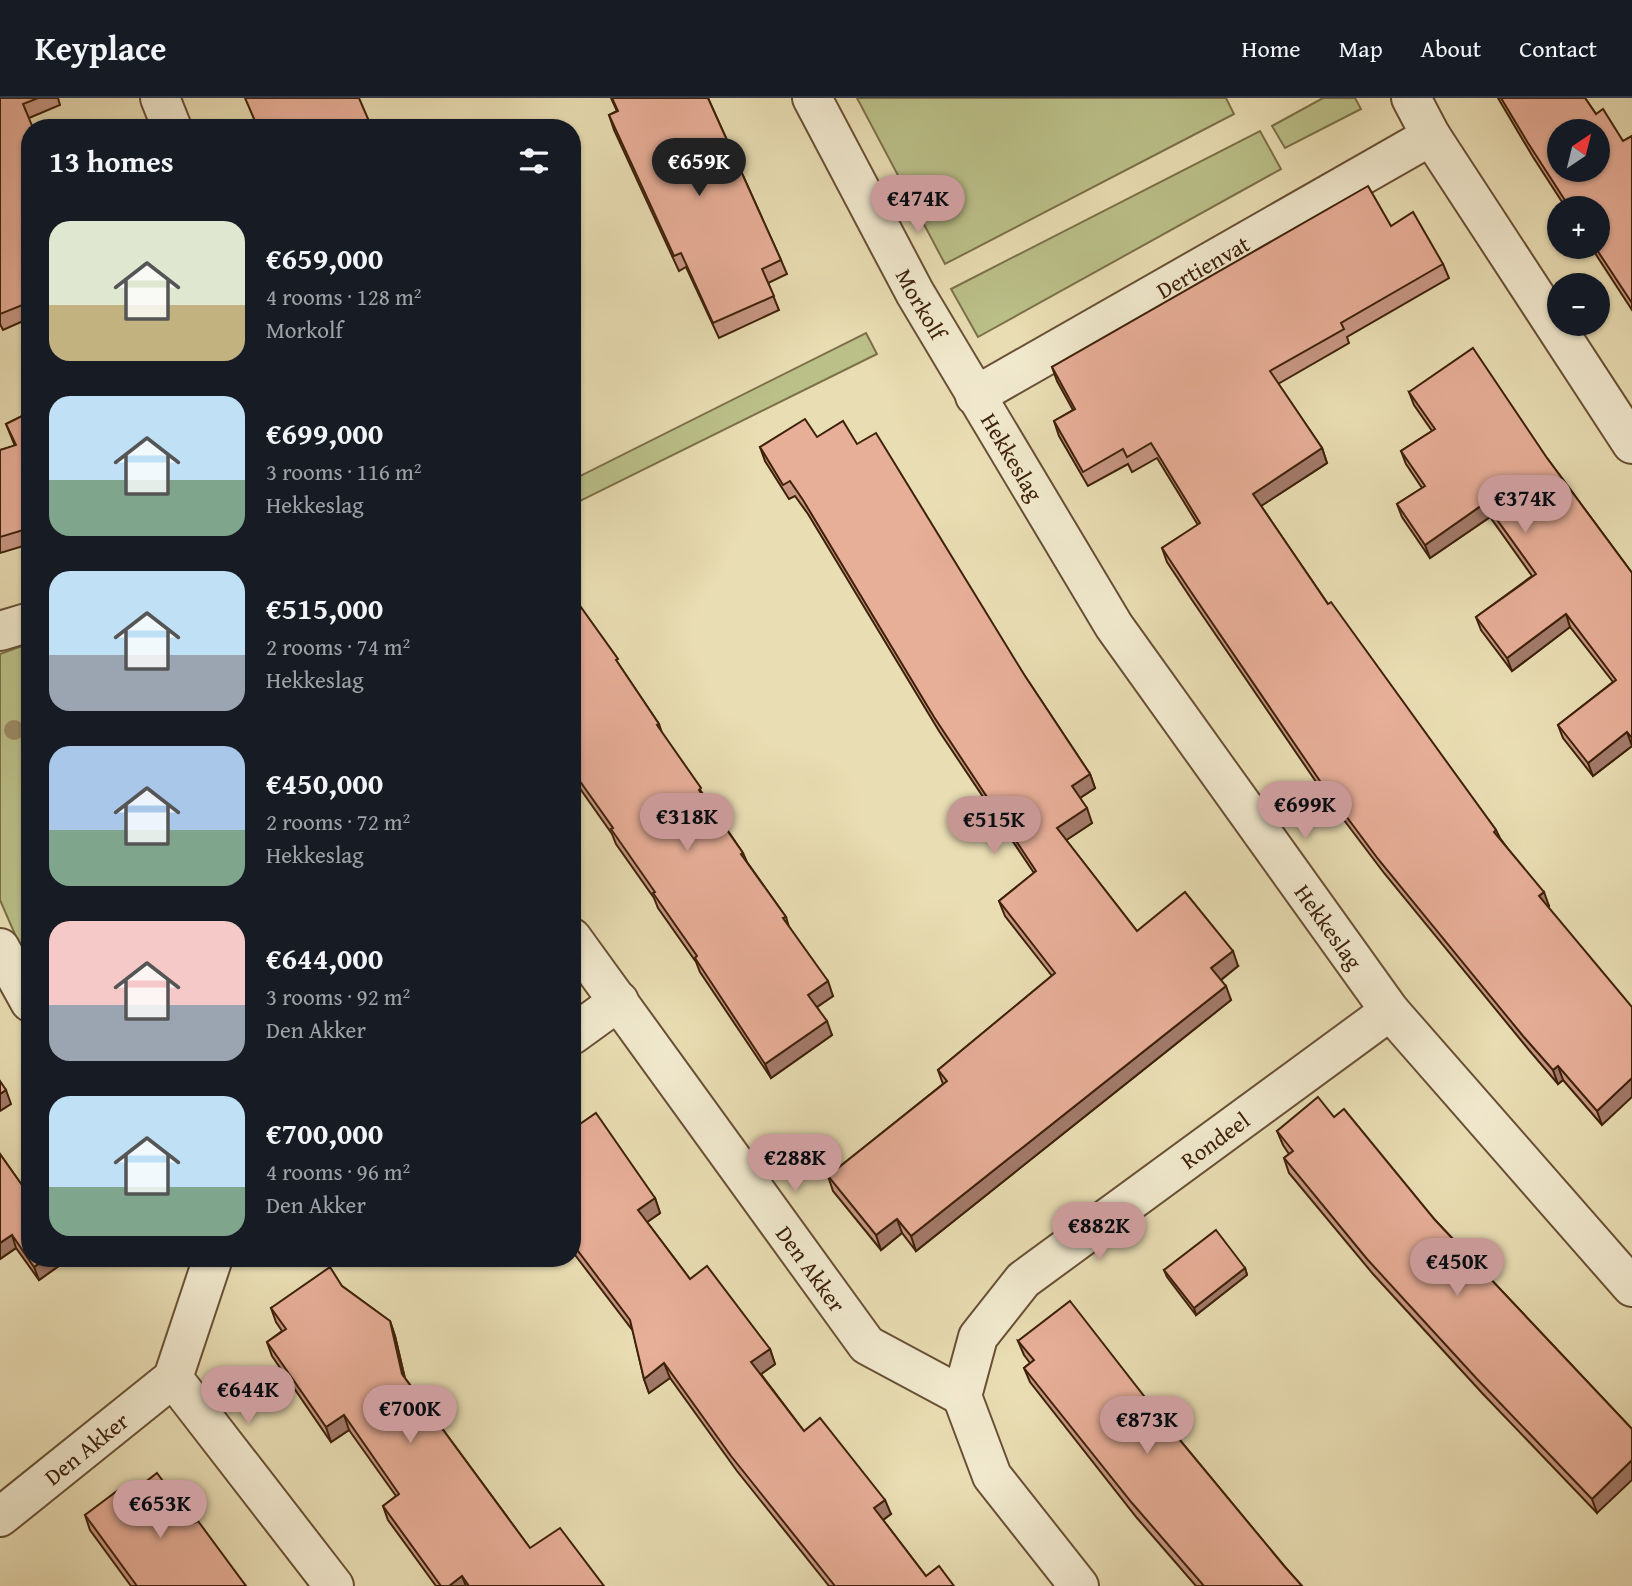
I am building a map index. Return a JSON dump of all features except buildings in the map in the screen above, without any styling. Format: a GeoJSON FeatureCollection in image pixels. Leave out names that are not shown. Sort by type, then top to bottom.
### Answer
{"type":"FeatureCollection","features":[{"type":"Feature","properties":{"kind":"street"},"geometry":{"type":"LineString","coordinates":[[160,98],[168,119]]}},
{"type":"Feature","properties":{"kind":"street","name":"Morkolf"},"geometry":{"type":"LineString","coordinates":[[812,98],[915,293],[975,396]]}},
{"type":"Feature","properties":{"kind":"street"},"geometry":{"type":"LineString","coordinates":[[1411,98],[1432,136],[1632,444]]}},
{"type":"Feature","properties":{"kind":"street","name":"Dertienvat"},"geometry":{"type":"LineString","coordinates":[[975,396],[1432,136]]}},
{"type":"Feature","properties":{"kind":"street","name":"Hekkeslag"},"geometry":{"type":"LineString","coordinates":[[975,396],[1114,626],[1390,1011],[1632,1287]]}},
{"type":"Feature","properties":{"kind":"street"},"geometry":{"type":"LineString","coordinates":[[0,631],[21,625]]}},
{"type":"Feature","properties":{"kind":"street"},"geometry":{"type":"LineString","coordinates":[[0,948],[21,986]]}},
{"type":"Feature","properties":{"kind":"street","name":"Den Akker"},"geometry":{"type":"LineString","coordinates":[[581,950],[867,1345],[962,1396]]}},
{"type":"Feature","properties":{"kind":"street"},"geometry":{"type":"LineString","coordinates":[[581,1028],[619,1001]]}},
{"type":"Feature","properties":{"kind":"street","name":"Rondeel"},"geometry":{"type":"LineString","coordinates":[[962,1396],[978,1337],[1023,1280],[1390,1011]]}},
{"type":"Feature","properties":{"kind":"street"},"geometry":{"type":"LineString","coordinates":[[210,1267],[173,1378],[334,1586]]}},
{"type":"Feature","properties":{"kind":"street","name":"Den Akker"},"geometry":{"type":"LineString","coordinates":[[0,1517],[173,1378]]}},
{"type":"Feature","properties":{"kind":"street"},"geometry":{"type":"LineString","coordinates":[[962,1396],[992,1476],[1079,1586]]}},
{"type":"Feature","properties":{"kind":"green space"},"geometry":{"type":"Polygon","coordinates":[[[857,98],[1226,98],[1234,114],[945,264],[857,98]]]}},
{"type":"Feature","properties":{"kind":"green space"},"geometry":{"type":"Polygon","coordinates":[[[1323,98],[1355,98],[1361,109],[1285,148],[1272,126],[1323,98]]]}},
{"type":"Feature","properties":{"kind":"green space"},"geometry":{"type":"Polygon","coordinates":[[[1260,131],[1281,169],[978,337],[951,289],[1260,131]]]}},
{"type":"Feature","properties":{"kind":"green space"},"geometry":{"type":"Polygon","coordinates":[[[866,333],[877,354],[581,501],[581,476],[866,333]]]}},
{"type":"Feature","properties":{"kind":"green space"},"geometry":{"type":"Polygon","coordinates":[[[21,646],[21,948],[0,900],[0,654],[21,646]]]}}]}
